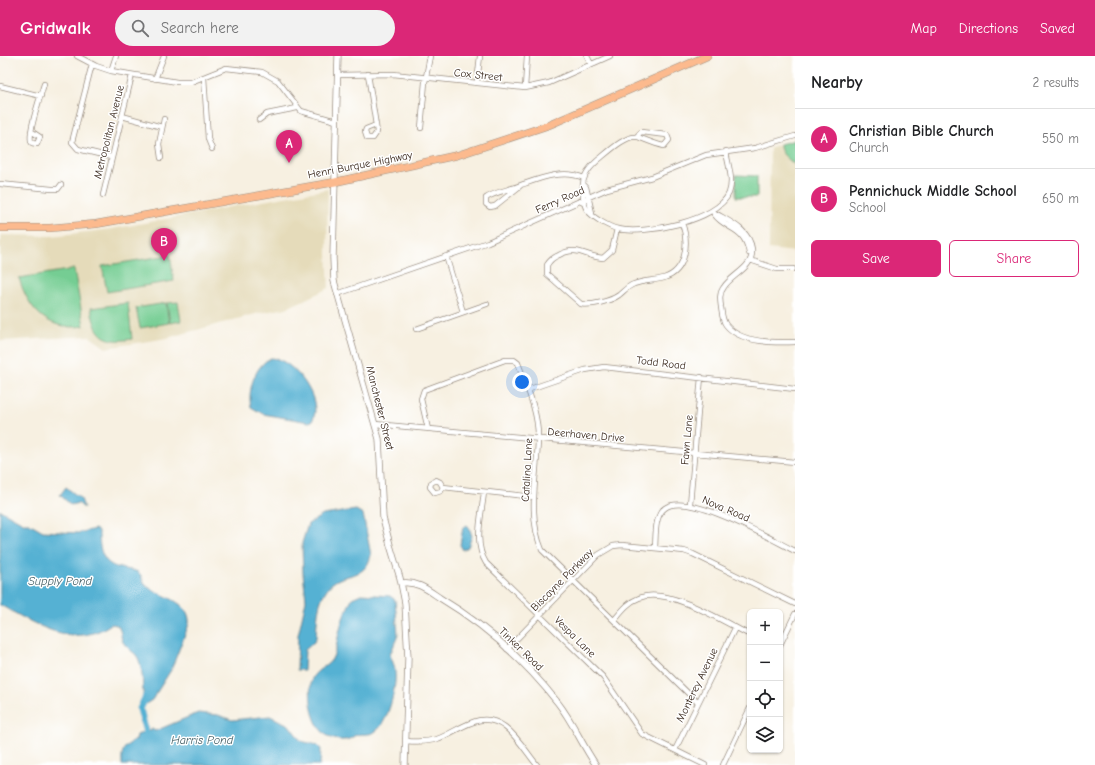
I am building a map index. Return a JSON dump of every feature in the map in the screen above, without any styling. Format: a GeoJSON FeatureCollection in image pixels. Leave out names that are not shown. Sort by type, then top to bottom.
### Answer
{"type":"FeatureCollection","features":[{"type":"Feature","properties":{"kind":"main road","name":"Henri Burque Highway"},"geometry":{"type":"LineString","coordinates":[[0,228],[50,228],[96,224],[335,182],[445,158],[510,139],[588,110],[707,56]]}},
{"type":"Feature","properties":{"kind":"street"},"geometry":{"type":"LineString","coordinates":[[77,56],[92,64],[111,71],[186,83],[226,68],[267,74],[278,81],[297,108],[308,114],[336,121]]}},
{"type":"Feature","properties":{"kind":"street"},"geometry":{"type":"LineString","coordinates":[[111,71],[116,56]]}},
{"type":"Feature","properties":{"kind":"street"},"geometry":{"type":"LineString","coordinates":[[155,79],[164,56]]}},
{"type":"Feature","properties":{"kind":"street","name":"Manchester Street"},"geometry":{"type":"LineString","coordinates":[[338,56],[333,258],[337,294],[355,351],[381,450],[381,494],[384,518],[402,583],[407,631],[405,765]]}},
{"type":"Feature","properties":{"kind":"street"},"geometry":{"type":"LineString","coordinates":[[421,128],[430,56]]}},
{"type":"Feature","properties":{"kind":"street"},"geometry":{"type":"LineString","coordinates":[[477,83],[480,56]]}},
{"type":"Feature","properties":{"kind":"street"},"geometry":{"type":"LineString","coordinates":[[524,88],[527,56]]}},
{"type":"Feature","properties":{"kind":"street"},"geometry":{"type":"LineString","coordinates":[[587,56],[591,64]]}},
{"type":"Feature","properties":{"kind":"street","name":"Cox Street"},"geometry":{"type":"LineString","coordinates":[[338,75],[393,74],[524,88],[549,83],[610,56]]}},
{"type":"Feature","properties":{"kind":"street"},"geometry":{"type":"LineString","coordinates":[[92,64],[72,137],[74,146],[78,149],[111,157]]}},
{"type":"Feature","properties":{"kind":"street"},"geometry":{"type":"LineString","coordinates":[[368,74],[376,125]]}},
{"type":"Feature","properties":{"kind":"street","name":"Metropolitan Avenue"},"geometry":{"type":"LineString","coordinates":[[103,195],[132,75]]}},
{"type":"Feature","properties":{"kind":"street"},"geometry":{"type":"LineString","coordinates":[[204,77],[208,139],[212,149]]}},
{"type":"Feature","properties":{"kind":"street"},"geometry":{"type":"LineString","coordinates":[[31,131],[44,84]]}},
{"type":"Feature","properties":{"kind":"street"},"geometry":{"type":"LineString","coordinates":[[0,86],[41,96]]}},
{"type":"Feature","properties":{"kind":"street"},"geometry":{"type":"LineString","coordinates":[[259,120],[267,114],[297,108]]}},
{"type":"Feature","properties":{"kind":"street"},"geometry":{"type":"LineString","coordinates":[[122,116],[162,127]]}},
{"type":"Feature","properties":{"kind":"street"},"geometry":{"type":"LineString","coordinates":[[161,158],[159,144],[164,119]]}},
{"type":"Feature","properties":{"kind":"street"},"geometry":{"type":"LineString","coordinates":[[637,136],[662,146],[666,145],[669,140],[667,135],[663,133],[641,132],[637,136],[616,145],[589,168],[584,178],[583,201],[588,210],[617,229],[658,228],[682,223],[712,211],[722,203],[729,192],[731,179],[729,151]]}},
{"type":"Feature","properties":{"kind":"street","name":"Ferry Road"},"geometry":{"type":"LineString","coordinates":[[337,294],[488,242],[607,189],[652,177],[706,156],[729,151],[756,148],[795,136]]}},
{"type":"Feature","properties":{"kind":"street"},"geometry":{"type":"LineString","coordinates":[[520,186],[495,206],[491,207],[486,204],[485,199],[491,194],[520,186],[536,178],[574,174],[584,178]]}},
{"type":"Feature","properties":{"kind":"street"},"geometry":{"type":"LineString","coordinates":[[0,184],[52,189],[58,189],[61,185]]}},
{"type":"Feature","properties":{"kind":"street"},"geometry":{"type":"LineString","coordinates":[[583,184],[586,187],[592,213]]}},
{"type":"Feature","properties":{"kind":"street"},"geometry":{"type":"LineString","coordinates":[[712,211],[738,226],[744,232],[751,245],[752,252],[750,260],[724,286],[721,293],[724,321],[734,331],[758,341],[769,343],[795,342]]}},
{"type":"Feature","properties":{"kind":"street"},"geometry":{"type":"LineString","coordinates":[[617,229],[612,250],[603,258],[570,250],[552,258],[547,265],[547,274],[581,304],[610,299],[634,284],[671,275],[680,266],[686,248],[686,234],[682,223]]}},
{"type":"Feature","properties":{"kind":"street"},"geometry":{"type":"LineString","coordinates":[[446,256],[463,312]]}},
{"type":"Feature","properties":{"kind":"street"},"geometry":{"type":"LineString","coordinates":[[750,260],[777,269],[793,269]]}},
{"type":"Feature","properties":{"kind":"street"},"geometry":{"type":"LineString","coordinates":[[416,329],[487,304]]}},
{"type":"Feature","properties":{"kind":"street","name":"Catalina Lane"},"geometry":{"type":"LineString","coordinates":[[428,429],[421,399],[421,394],[427,388],[509,359],[518,363],[536,415],[538,440],[534,497],[536,533],[542,550],[698,703]]}},
{"type":"Feature","properties":{"kind":"street","name":"Todd Road"},"geometry":{"type":"LineString","coordinates":[[527,390],[585,370],[604,367],[795,389]]}},
{"type":"Feature","properties":{"kind":"street","name":"Fawn Lane"},"geometry":{"type":"LineString","coordinates":[[690,504],[701,377]]}},
{"type":"Feature","properties":{"kind":"street","name":"Deerhaven Drive"},"geometry":{"type":"LineString","coordinates":[[375,424],[538,440],[795,462]]}},
{"type":"Feature","properties":{"kind":"street"},"geometry":{"type":"LineString","coordinates":[[443,487],[534,497]]}},
{"type":"Feature","properties":{"kind":"street","name":"Vespa Lane"},"geometry":{"type":"LineString","coordinates":[[484,492],[480,541],[482,555],[489,566],[603,677],[642,734],[705,765]]}},
{"type":"Feature","properties":{"kind":"street","name":"Nova Road"},"geometry":{"type":"LineString","coordinates":[[655,548],[657,522],[661,513],[665,508],[674,504],[690,504],[709,510],[795,551]]}},
{"type":"Feature","properties":{"kind":"street","name":"Biscayne Parkway"},"geometry":{"type":"LineString","coordinates":[[507,649],[598,555],[613,546],[655,548],[693,554],[795,604]]}},
{"type":"Feature","properties":{"kind":"street","name":"Tinker Road"},"geometry":{"type":"LineString","coordinates":[[402,583],[413,583],[423,587],[460,610],[473,619],[507,649],[558,703],[596,765]]}},
{"type":"Feature","properties":{"kind":"street"},"geometry":{"type":"LineString","coordinates":[[614,620],[632,602],[640,598],[658,596],[680,602],[747,634]]}},
{"type":"Feature","properties":{"kind":"street"},"geometry":{"type":"LineString","coordinates":[[783,639],[795,614]]}},
{"type":"Feature","properties":{"kind":"street","name":"Monterey Avenue"},"geometry":{"type":"LineString","coordinates":[[675,750],[735,628]]}},
{"type":"Feature","properties":{"kind":"street"},"geometry":{"type":"LineString","coordinates":[[723,765],[747,714]]}},
{"type":"Feature","properties":{"kind":"street"},"geometry":{"type":"LineString","coordinates":[[406,741],[432,740],[442,737],[472,721],[489,720],[498,722],[509,730],[536,765]]}},
{"type":"Feature","properties":{"kind":"shaded area"},"geometry":{"type":"Polygon","coordinates":[[[780,144],[782,152],[795,165],[795,252],[769,249],[770,148],[780,144]]]}},
{"type":"Feature","properties":{"kind":"shaded area"},"geometry":{"type":"Polygon","coordinates":[[[328,189],[327,254],[329,288],[287,308],[259,313],[167,338],[106,348],[89,336],[0,341],[0,235],[52,236],[112,229],[328,189]]]}},
{"type":"Feature","properties":{"kind":"green space"},"geometry":{"type":"Polygon","coordinates":[[[795,140],[795,165],[781,151],[780,144],[795,140]]]}},
{"type":"Feature","properties":{"kind":"green space"},"geometry":{"type":"Polygon","coordinates":[[[736,175],[757,176],[757,197],[736,197],[736,175]]]}},
{"type":"Feature","properties":{"kind":"green space"},"geometry":{"type":"Polygon","coordinates":[[[170,255],[174,281],[107,292],[102,266],[170,255]]]}},
{"type":"Feature","properties":{"kind":"green space"},"geometry":{"type":"Polygon","coordinates":[[[74,269],[84,326],[71,327],[50,322],[41,316],[34,308],[23,289],[19,278],[74,269]]]}},
{"type":"Feature","properties":{"kind":"green space"},"geometry":{"type":"Polygon","coordinates":[[[178,302],[181,321],[170,323],[167,303],[178,302]]]}},
{"type":"Feature","properties":{"kind":"green space"},"geometry":{"type":"Polygon","coordinates":[[[128,303],[132,339],[114,340],[102,336],[95,325],[91,308],[128,303]]]}},
{"type":"Feature","properties":{"kind":"green space"},"geometry":{"type":"Polygon","coordinates":[[[166,303],[169,323],[140,328],[136,308],[166,303]]]}},
{"type":"Feature","properties":{"kind":"water"},"geometry":{"type":"Polygon","coordinates":[[[271,358],[280,360],[289,365],[305,382],[311,392],[314,403],[315,413],[312,421],[309,422],[263,414],[251,407],[251,386],[261,366],[265,361],[271,358]]]}},
{"type":"Feature","properties":{"kind":"water"},"geometry":{"type":"Polygon","coordinates":[[[66,487],[81,499],[84,508],[78,503],[71,505],[60,495],[66,487]]]}},
{"type":"Feature","properties":{"kind":"water","name":"Supply Pond"},"geometry":{"type":"Polygon","coordinates":[[[0,510],[23,523],[29,523],[43,531],[78,533],[95,529],[99,532],[102,554],[109,563],[120,568],[138,572],[146,586],[181,605],[185,610],[188,616],[189,624],[171,670],[152,700],[144,705],[140,663],[137,656],[123,642],[120,629],[117,625],[111,624],[97,632],[83,635],[69,635],[40,626],[0,605],[0,510]]]}},
{"type":"Feature","properties":{"kind":"water"},"geometry":{"type":"Polygon","coordinates":[[[356,510],[363,514],[371,555],[368,564],[358,573],[339,579],[327,589],[319,606],[316,638],[314,642],[305,650],[304,670],[297,670],[298,635],[306,600],[302,543],[308,524],[323,515],[356,510]]]}},
{"type":"Feature","properties":{"kind":"water"},"geometry":{"type":"Polygon","coordinates":[[[467,525],[472,536],[468,547],[463,550],[460,545],[463,527],[467,525]]]}},
{"type":"Feature","properties":{"kind":"water"},"geometry":{"type":"Polygon","coordinates":[[[361,594],[390,596],[395,600],[398,635],[390,655],[395,670],[395,686],[388,713],[376,731],[356,735],[346,740],[335,739],[320,729],[316,721],[311,702],[311,683],[314,675],[332,659],[345,613],[352,598],[361,594]]]}},
{"type":"Feature","properties":{"kind":"water","name":"Harris Pond"},"geometry":{"type":"Polygon","coordinates":[[[198,713],[218,715],[232,720],[270,716],[289,725],[301,741],[317,745],[321,749],[320,765],[122,765],[124,750],[128,744],[136,740],[137,735],[152,729],[155,731],[198,713]]]}},
{"type":"Feature","properties":{"kind":"waterway"},"geometry":{"type":"LineString","coordinates":[[147,694],[140,709],[149,739]]}},
{"type":"Feature","properties":{"kind":"place","name":"Christian Bible Church"},"geometry":{"type":"Point","coordinates":[289,163]}},
{"type":"Feature","properties":{"kind":"place","name":"Pennichuck Middle School"},"geometry":{"type":"Point","coordinates":[164,261]}}]}
